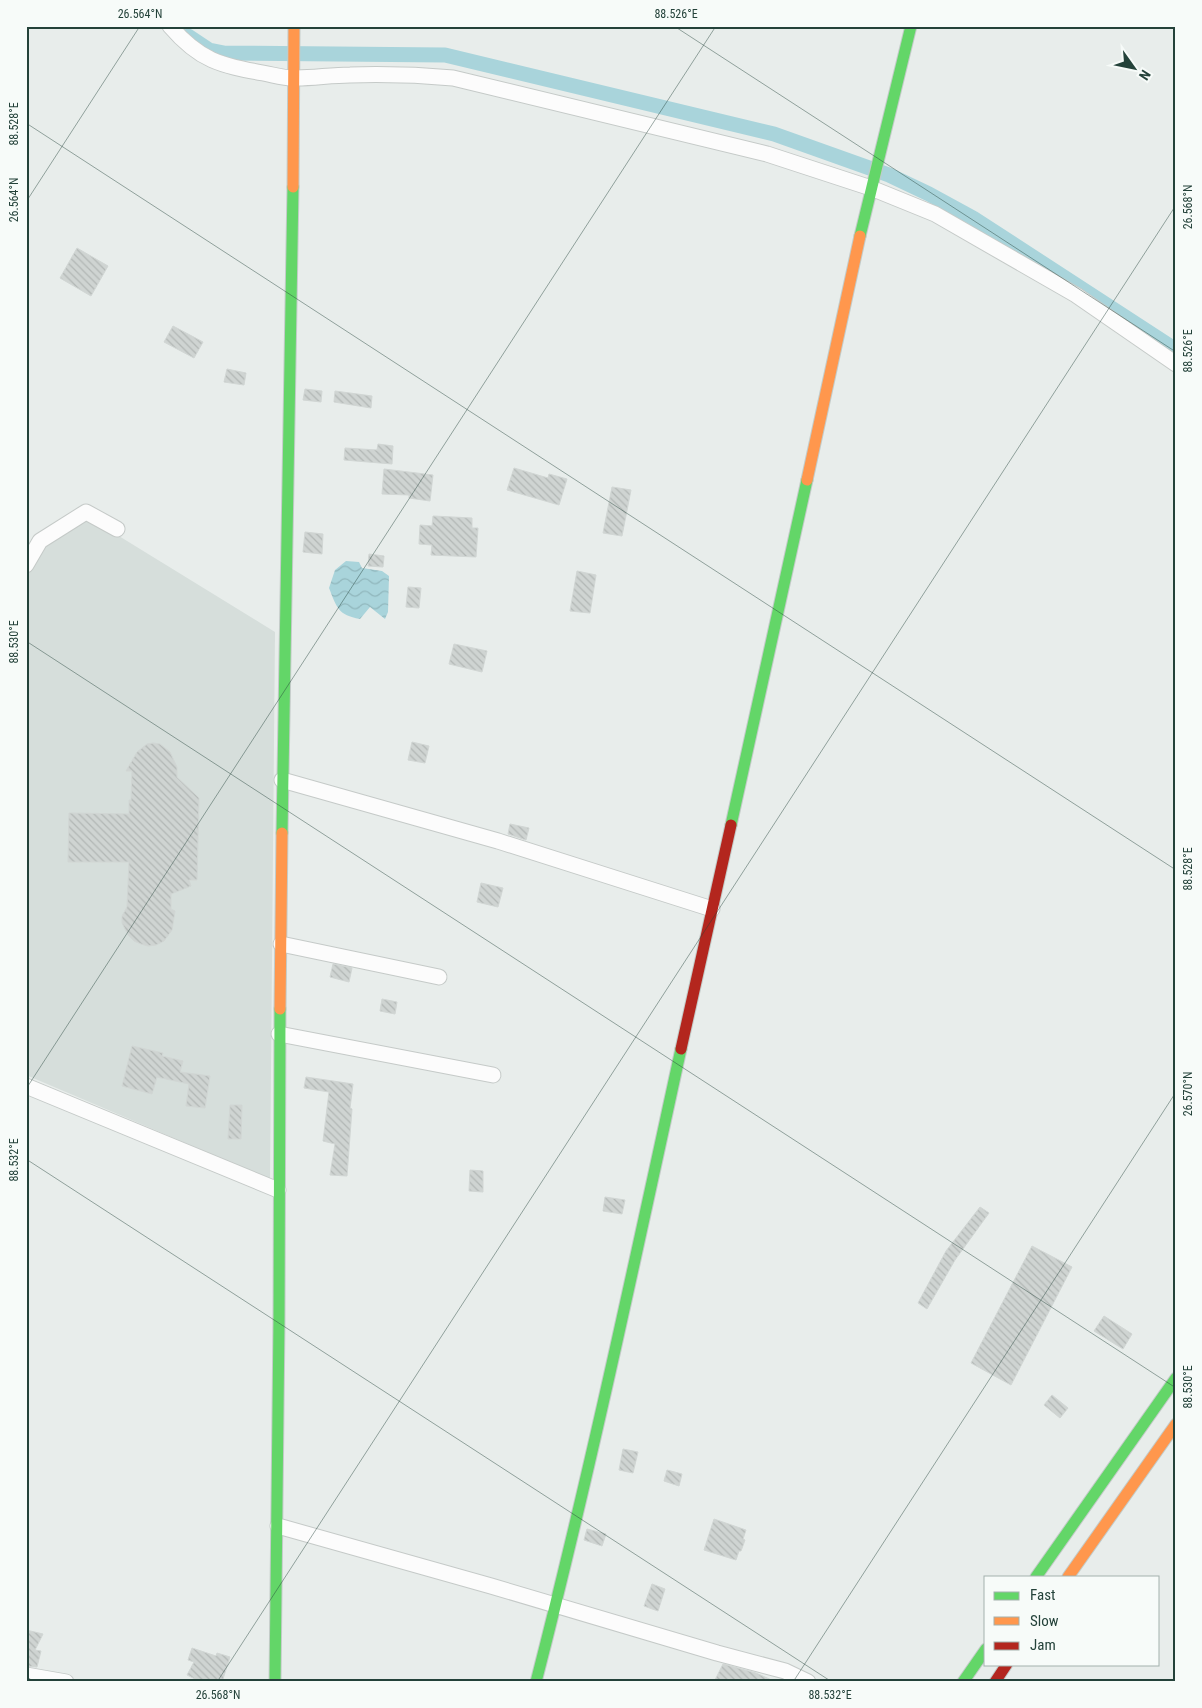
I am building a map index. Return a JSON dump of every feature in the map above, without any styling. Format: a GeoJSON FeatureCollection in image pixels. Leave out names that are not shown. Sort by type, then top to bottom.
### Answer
{"type":"FeatureCollection","features":[{"type":"Feature","properties":{"kind":"main road"},"geometry":{"type":"LineString","coordinates":[[276,1682],[279,1034],[295,72],[294,26]]}},
{"type":"Feature","properties":{"kind":"main road"},"geometry":{"type":"LineString","coordinates":[[536,1682],[556,1605],[613,1359],[877,164],[911,26]]}},
{"type":"Feature","properties":{"kind":"main road"},"geometry":{"type":"LineString","coordinates":[[1037,1576],[1176,1378]]}},
{"type":"Feature","properties":{"kind":"main road"},"geometry":{"type":"LineString","coordinates":[[1069,1576],[1176,1424]]}},
{"type":"Feature","properties":{"kind":"main road"},"geometry":{"type":"LineString","coordinates":[[963,1682],[984,1652]]}},
{"type":"Feature","properties":{"kind":"main road"},"geometry":{"type":"LineString","coordinates":[[994,1682],[1005,1666]]}},
{"type":"Feature","properties":{"kind":"street"},"geometry":{"type":"LineString","coordinates":[[170,26],[184,42],[197,52],[212,61],[233,67],[349,75],[420,75],[453,78],[767,154],[873,183],[934,214],[1068,290],[1176,364]]}},
{"type":"Feature","properties":{"kind":"street"},"geometry":{"type":"LineString","coordinates":[[26,565],[40,541],[86,512],[117,529]]}},
{"type":"Feature","properties":{"kind":"street"},"geometry":{"type":"LineString","coordinates":[[282,780],[498,841],[712,909]]}},
{"type":"Feature","properties":{"kind":"street"},"geometry":{"type":"LineString","coordinates":[[281,944],[439,977]]}},
{"type":"Feature","properties":{"kind":"street"},"geometry":{"type":"LineString","coordinates":[[279,1034],[493,1075]]}},
{"type":"Feature","properties":{"kind":"street"},"geometry":{"type":"LineString","coordinates":[[26,1086],[278,1190]]}},
{"type":"Feature","properties":{"kind":"street"},"geometry":{"type":"LineString","coordinates":[[278,1526],[785,1671],[808,1682]]}},
{"type":"Feature","properties":{"kind":"street"},"geometry":{"type":"LineString","coordinates":[[26,1675],[66,1682]]}},
{"type":"Feature","properties":{"kind":"shaded area"},"geometry":{"type":"Polygon","coordinates":[[[88,517],[275,632],[270,1179],[26,1075],[26,578],[46,544],[88,517]]]}},
{"type":"Feature","properties":{"kind":"water"},"geometry":{"type":"Polygon","coordinates":[[[346,561],[359,562],[362,568],[382,571],[389,576],[388,612],[385,619],[370,607],[360,619],[339,610],[329,588],[335,570],[346,561]]]}},
{"type":"Feature","properties":{"kind":"building"},"geometry":{"type":"Polygon","coordinates":[[[77,248],[108,266],[91,296],[60,278],[77,248]]]}},
{"type":"Feature","properties":{"kind":"building"},"geometry":{"type":"Polygon","coordinates":[[[173,326],[203,342],[194,358],[164,342],[173,326]]]}},
{"type":"Feature","properties":{"kind":"building"},"geometry":{"type":"Polygon","coordinates":[[[227,369],[246,373],[244,385],[224,382],[227,369]]]}},
{"type":"Feature","properties":{"kind":"building"},"geometry":{"type":"Polygon","coordinates":[[[305,389],[322,391],[321,402],[303,400],[305,389]]]}},
{"type":"Feature","properties":{"kind":"building"},"geometry":{"type":"Polygon","coordinates":[[[335,391],[372,396],[371,408],[334,402],[335,391]]]}},
{"type":"Feature","properties":{"kind":"building"},"geometry":{"type":"Polygon","coordinates":[[[378,444],[393,446],[392,464],[344,460],[345,448],[377,450],[378,444]]]}},
{"type":"Feature","properties":{"kind":"building"},"geometry":{"type":"Polygon","coordinates":[[[514,468],[548,478],[549,474],[567,479],[559,505],[507,490],[514,468]]]}},
{"type":"Feature","properties":{"kind":"building"},"geometry":{"type":"Polygon","coordinates":[[[384,469],[433,475],[430,501],[409,498],[409,495],[382,494],[384,469]]]}},
{"type":"Feature","properties":{"kind":"building"},"geometry":{"type":"Polygon","coordinates":[[[612,487],[631,490],[622,536],[603,533],[612,487]]]}},
{"type":"Feature","properties":{"kind":"building"},"geometry":{"type":"Polygon","coordinates":[[[433,516],[472,518],[472,528],[478,528],[476,557],[431,555],[432,545],[419,544],[420,525],[432,526],[433,516]]]}},
{"type":"Feature","properties":{"kind":"building"},"geometry":{"type":"Polygon","coordinates":[[[305,532],[323,534],[322,554],[303,552],[305,532]]]}},
{"type":"Feature","properties":{"kind":"building"},"geometry":{"type":"Polygon","coordinates":[[[369,554],[384,556],[383,567],[368,566],[369,554]]]}},
{"type":"Feature","properties":{"kind":"building"},"geometry":{"type":"Polygon","coordinates":[[[577,571],[596,575],[590,613],[570,611],[577,571]]]}},
{"type":"Feature","properties":{"kind":"building"},"geometry":{"type":"Polygon","coordinates":[[[408,587],[421,588],[419,608],[406,607],[408,587]]]}},
{"type":"Feature","properties":{"kind":"building"},"geometry":{"type":"Polygon","coordinates":[[[454,644],[487,651],[482,672],[449,664],[454,644]]]}},
{"type":"Feature","properties":{"kind":"building"},"geometry":{"type":"Polygon","coordinates":[[[412,742],[429,746],[425,763],[408,760],[412,742]]]}},
{"type":"Feature","properties":{"kind":"building"},"geometry":{"type":"Polygon","coordinates":[[[147,744],[160,744],[170,752],[177,767],[177,777],[199,798],[197,880],[189,880],[191,886],[171,894],[171,909],[175,911],[172,930],[164,941],[148,946],[134,941],[128,935],[122,923],[122,916],[127,907],[129,862],[68,862],[69,813],[129,814],[132,771],[126,771],[137,752],[147,744]]]}},
{"type":"Feature","properties":{"kind":"building"},"geometry":{"type":"Polygon","coordinates":[[[510,824],[529,828],[526,840],[508,834],[510,824]]]}},
{"type":"Feature","properties":{"kind":"building"},"geometry":{"type":"Polygon","coordinates":[[[481,883],[503,888],[498,907],[477,902],[481,883]]]}},
{"type":"Feature","properties":{"kind":"building"},"geometry":{"type":"Polygon","coordinates":[[[333,964],[352,968],[349,982],[330,977],[333,964]]]}},
{"type":"Feature","properties":{"kind":"building"},"geometry":{"type":"Polygon","coordinates":[[[382,999],[397,1002],[395,1014],[380,1011],[382,999]]]}},
{"type":"Feature","properties":{"kind":"building"},"geometry":{"type":"Polygon","coordinates":[[[132,1046],[163,1053],[162,1056],[183,1061],[180,1072],[210,1076],[205,1108],[186,1106],[189,1084],[157,1077],[152,1094],[122,1086],[132,1046]]]}},
{"type":"Feature","properties":{"kind":"building"},"geometry":{"type":"Polygon","coordinates":[[[306,1077],[353,1084],[347,1176],[330,1175],[335,1144],[323,1141],[329,1092],[304,1088],[306,1077]]]}},
{"type":"Feature","properties":{"kind":"building"},"geometry":{"type":"Polygon","coordinates":[[[230,1105],[242,1105],[241,1139],[228,1139],[230,1105]]]}},
{"type":"Feature","properties":{"kind":"building"},"geometry":{"type":"Polygon","coordinates":[[[470,1170],[483,1171],[483,1192],[469,1191],[470,1170]]]}},
{"type":"Feature","properties":{"kind":"building"},"geometry":{"type":"Polygon","coordinates":[[[605,1197],[625,1200],[622,1214],[603,1211],[605,1197]]]}},
{"type":"Feature","properties":{"kind":"building"},"geometry":{"type":"Polygon","coordinates":[[[980,1207],[989,1213],[955,1260],[927,1309],[918,1303],[946,1251],[980,1207]]]}},
{"type":"Feature","properties":{"kind":"building"},"geometry":{"type":"Polygon","coordinates":[[[1032,1246],[1072,1267],[1011,1385],[971,1363],[1032,1246]]]}},
{"type":"Feature","properties":{"kind":"building"},"geometry":{"type":"Polygon","coordinates":[[[1104,1316],[1132,1334],[1123,1349],[1094,1331],[1104,1316]]]}},
{"type":"Feature","properties":{"kind":"building"},"geometry":{"type":"Polygon","coordinates":[[[1052,1395],[1068,1408],[1060,1418],[1044,1405],[1052,1395]]]}},
{"type":"Feature","properties":{"kind":"building"},"geometry":{"type":"Polygon","coordinates":[[[623,1449],[638,1452],[633,1473],[619,1470],[623,1449]]]}},
{"type":"Feature","properties":{"kind":"building"},"geometry":{"type":"Polygon","coordinates":[[[667,1470],[682,1474],[679,1486],[664,1481],[667,1470]]]}},
{"type":"Feature","properties":{"kind":"building"},"geometry":{"type":"Polygon","coordinates":[[[714,1519],[746,1530],[743,1539],[745,1540],[736,1560],[704,1550],[714,1519]]]}},
{"type":"Feature","properties":{"kind":"building"},"geometry":{"type":"Polygon","coordinates":[[[587,1529],[606,1534],[602,1546],[584,1540],[587,1529]]]}},
{"type":"Feature","properties":{"kind":"building"},"geometry":{"type":"Polygon","coordinates":[[[652,1584],[665,1589],[658,1611],[644,1606],[652,1584]]]}},
{"type":"Feature","properties":{"kind":"building"},"geometry":{"type":"Polygon","coordinates":[[[26,1630],[43,1634],[35,1650],[41,1651],[37,1667],[26,1666],[26,1630]]]}},
{"type":"Feature","properties":{"kind":"building"},"geometry":{"type":"Polygon","coordinates":[[[192,1648],[216,1656],[217,1653],[230,1657],[222,1682],[201,1682],[187,1675],[194,1662],[188,1660],[192,1648]]]}},
{"type":"Feature","properties":{"kind":"building"},"geometry":{"type":"Polygon","coordinates":[[[723,1664],[756,1673],[776,1682],[714,1682],[723,1664]]]}},
{"type":"Feature","properties":{"kind":"waterway"},"geometry":{"type":"LineString","coordinates":[[188,36],[209,50],[224,53],[445,55],[774,134],[889,175],[929,194],[973,218],[1176,350]]}},
{"type":"Feature","properties":{"kind":"traffic: fast"},"geometry":{"type":"LineString","coordinates":[[860,236],[911,26]]}},
{"type":"Feature","properties":{"kind":"traffic: fast"},"geometry":{"type":"LineString","coordinates":[[282,833],[293,187]]}},
{"type":"Feature","properties":{"kind":"traffic: fast"},"geometry":{"type":"LineString","coordinates":[[731,825],[807,480]]}},
{"type":"Feature","properties":{"kind":"traffic: fast"},"geometry":{"type":"LineString","coordinates":[[275,1682],[280,1009]]}},
{"type":"Feature","properties":{"kind":"traffic: fast"},"geometry":{"type":"LineString","coordinates":[[536,1682],[593,1445],[681,1049]]}},
{"type":"Feature","properties":{"kind":"traffic: fast"},"geometry":{"type":"LineString","coordinates":[[1037,1576],[1176,1378]]}},
{"type":"Feature","properties":{"kind":"traffic: fast"},"geometry":{"type":"LineString","coordinates":[[963,1682],[984,1652]]}},
{"type":"Feature","properties":{"kind":"traffic: slow"},"geometry":{"type":"LineString","coordinates":[[293,187],[294,26]]}},
{"type":"Feature","properties":{"kind":"traffic: slow"},"geometry":{"type":"LineString","coordinates":[[807,480],[860,236]]}},
{"type":"Feature","properties":{"kind":"traffic: slow"},"geometry":{"type":"LineString","coordinates":[[280,1009],[282,833]]}},
{"type":"Feature","properties":{"kind":"traffic: slow"},"geometry":{"type":"LineString","coordinates":[[1069,1576],[1176,1424]]}},
{"type":"Feature","properties":{"kind":"traffic: jam"},"geometry":{"type":"LineString","coordinates":[[681,1049],[731,825]]}},
{"type":"Feature","properties":{"kind":"traffic: jam"},"geometry":{"type":"LineString","coordinates":[[995,1682],[1006,1666]]}}]}
